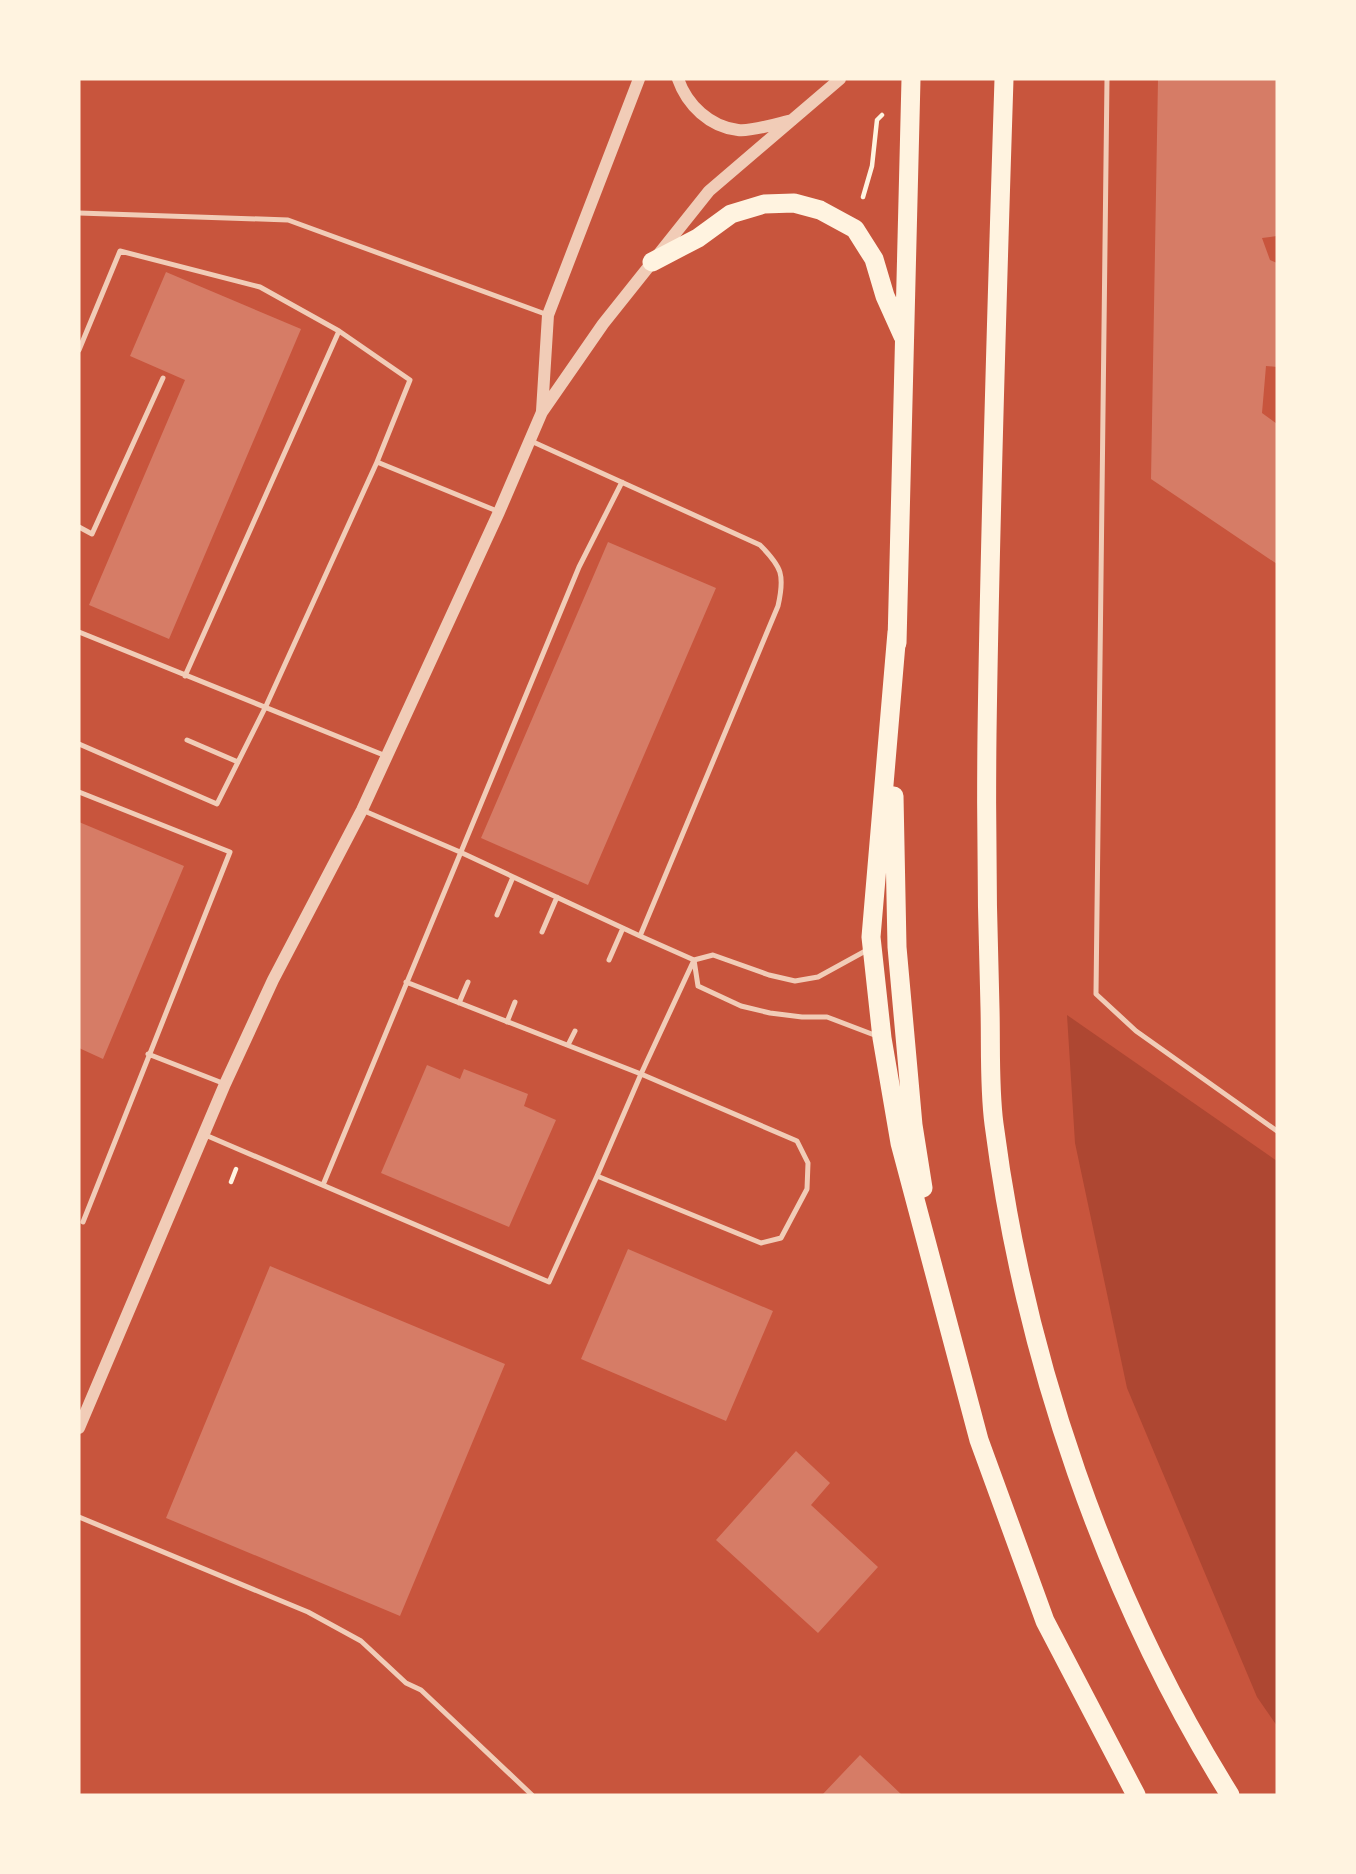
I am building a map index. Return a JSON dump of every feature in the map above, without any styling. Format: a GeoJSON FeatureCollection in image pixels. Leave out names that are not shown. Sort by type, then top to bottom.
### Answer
{"type":"FeatureCollection","features":[{"type":"Feature","properties":{"kind":"highway"},"geometry":{"type":"LineString","coordinates":[[911,79],[894,780],[897,947],[913,1125],[938,1286]]}},
{"type":"Feature","properties":{"kind":"highway"},"geometry":{"type":"LineString","coordinates":[[1004,79],[991,490],[986,802],[993,1120],[1019,1275],[1062,1432],[1119,1584],[1198,1744],[1230,1795]]}},
{"type":"Feature","properties":{"kind":"highway"},"geometry":{"type":"LineString","coordinates":[[652,262],[698,238],[731,214],[764,204],[794,203],[820,210],[855,229],[874,260],[885,296],[906,343]]}},
{"type":"Feature","properties":{"kind":"highway"},"geometry":{"type":"LineString","coordinates":[[897,632],[871,937],[882,1038],[900,1143],[979,1440],[1045,1621],[1136,1795]]}},
{"type":"Feature","properties":{"kind":"street"},"geometry":{"type":"LineString","coordinates":[[542,412],[548,315],[639,79]]}},
{"type":"Feature","properties":{"kind":"street"},"geometry":{"type":"LineString","coordinates":[[678,79],[683,94],[705,118],[739,131],[793,120]]}},
{"type":"Feature","properties":{"kind":"street"},"geometry":{"type":"LineString","coordinates":[[79,1428],[225,1084],[273,980],[362,810],[542,412],[603,324],[709,191],[840,79]]}},
{"type":"Feature","properties":{"kind":"lane"},"geometry":{"type":"LineString","coordinates":[[1107,79],[1096,994],[1136,1031],[1277,1131]]}},
{"type":"Feature","properties":{"kind":"lane"},"geometry":{"type":"LineString","coordinates":[[79,213],[288,220],[548,315]]}},
{"type":"Feature","properties":{"kind":"lane"},"geometry":{"type":"LineString","coordinates":[[79,350],[120,251],[260,287],[339,331],[410,380],[377,463],[266,706],[217,804],[79,744]]}},
{"type":"Feature","properties":{"kind":"lane"},"geometry":{"type":"LineString","coordinates":[[185,676],[339,331]]}},
{"type":"Feature","properties":{"kind":"lane"},"geometry":{"type":"LineString","coordinates":[[79,527],[92,534],[163,378]]}},
{"type":"Feature","properties":{"kind":"lane"},"geometry":{"type":"LineString","coordinates":[[530,441],[760,545],[778,563],[783,584],[778,606],[640,936]]}},
{"type":"Feature","properties":{"kind":"lane"},"geometry":{"type":"LineString","coordinates":[[377,463],[499,512]]}},
{"type":"Feature","properties":{"kind":"lane"},"geometry":{"type":"LineString","coordinates":[[323,1185],[579,567],[622,482]]}},
{"type":"Feature","properties":{"kind":"lane"},"geometry":{"type":"LineString","coordinates":[[79,632],[386,756]]}},
{"type":"Feature","properties":{"kind":"lane"},"geometry":{"type":"LineString","coordinates":[[187,740],[237,762]]}},
{"type":"Feature","properties":{"kind":"lane"},"geometry":{"type":"LineString","coordinates":[[79,792],[230,852],[83,1222]]}},
{"type":"Feature","properties":{"kind":"lane"},"geometry":{"type":"LineString","coordinates":[[362,810],[694,960],[713,955],[769,975],[795,981],[818,977],[872,947]]}},
{"type":"Feature","properties":{"kind":"lane"},"geometry":{"type":"LineString","coordinates":[[497,915],[513,877]]}},
{"type":"Feature","properties":{"kind":"lane"},"geometry":{"type":"LineString","coordinates":[[542,932],[557,897]]}},
{"type":"Feature","properties":{"kind":"lane"},"geometry":{"type":"LineString","coordinates":[[609,960],[623,928]]}},
{"type":"Feature","properties":{"kind":"lane"},"geometry":{"type":"LineString","coordinates":[[694,960],[698,986],[741,1006],[770,1013],[827,1017],[882,1038]]}},
{"type":"Feature","properties":{"kind":"lane"},"geometry":{"type":"LineString","coordinates":[[204,1134],[549,1282],[694,960]]}},
{"type":"Feature","properties":{"kind":"lane"},"geometry":{"type":"LineString","coordinates":[[406,982],[641,1074],[797,1141],[808,1163],[807,1189],[781,1238],[761,1243],[597,1176]]}},
{"type":"Feature","properties":{"kind":"lane"},"geometry":{"type":"LineString","coordinates":[[459,1003],[468,982]]}},
{"type":"Feature","properties":{"kind":"lane"},"geometry":{"type":"LineString","coordinates":[[507,1021],[515,1002]]}},
{"type":"Feature","properties":{"kind":"lane"},"geometry":{"type":"LineString","coordinates":[[568,1045],[575,1031]]}},
{"type":"Feature","properties":{"kind":"lane"},"geometry":{"type":"LineString","coordinates":[[148,1055],[225,1084]]}},
{"type":"Feature","properties":{"kind":"lane"},"geometry":{"type":"LineString","coordinates":[[79,1517],[308,1612],[361,1641],[406,1683],[421,1690],[532,1795]]}},
{"type":"Feature","properties":{"kind":"path"},"geometry":{"type":"LineString","coordinates":[[863,197],[872,166],[877,120],[882,115]]}},
{"type":"Feature","properties":{"kind":"shaded area"},"geometry":{"type":"Polygon","coordinates":[[[1067,1015],[1277,1161],[1277,1726],[1257,1697],[1127,1388],[1075,1143],[1067,1015]]]}},
{"type":"Feature","properties":{"kind":"building"},"geometry":{"type":"Polygon","coordinates":[[[1158,79],[1277,79],[1277,236],[1262,238],[1270,260],[1277,263],[1277,367],[1266,366],[1262,413],[1277,424],[1277,564],[1151,479],[1158,79]]]}},
{"type":"Feature","properties":{"kind":"building"},"geometry":{"type":"Polygon","coordinates":[[[166,272],[301,329],[169,639],[89,605],[185,380],[130,356],[166,272]]]}},
{"type":"Feature","properties":{"kind":"building"},"geometry":{"type":"Polygon","coordinates":[[[608,542],[716,588],[588,885],[481,838],[608,542]]]}},
{"type":"Feature","properties":{"kind":"building"},"geometry":{"type":"Polygon","coordinates":[[[79,822],[184,866],[103,1059],[79,1048],[79,822]]]}},
{"type":"Feature","properties":{"kind":"building"},"geometry":{"type":"Polygon","coordinates":[[[427,1065],[460,1079],[464,1069],[528,1094],[524,1106],[556,1120],[509,1227],[381,1173],[427,1065]]]}},
{"type":"Feature","properties":{"kind":"building"},"geometry":{"type":"Polygon","coordinates":[[[628,1249],[773,1311],[726,1421],[581,1359],[628,1249]]]}},
{"type":"Feature","properties":{"kind":"building"},"geometry":{"type":"Polygon","coordinates":[[[270,1266],[505,1364],[400,1616],[166,1518],[270,1266]]]}},
{"type":"Feature","properties":{"kind":"building"},"geometry":{"type":"Polygon","coordinates":[[[796,1451],[830,1483],[811,1505],[878,1567],[818,1633],[716,1540],[796,1451]]]}},
{"type":"Feature","properties":{"kind":"building"},"geometry":{"type":"Polygon","coordinates":[[[860,1755],[902,1795],[822,1795],[860,1755]]]}}]}
